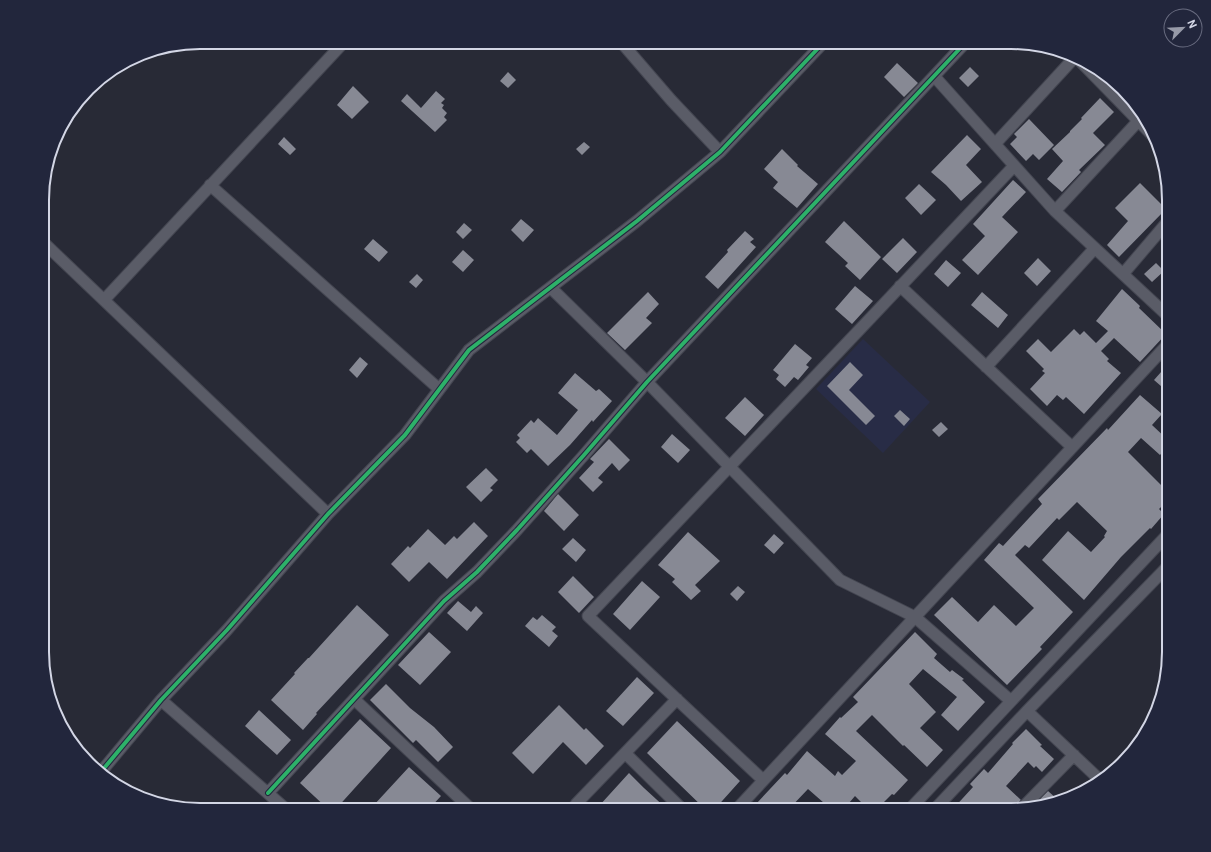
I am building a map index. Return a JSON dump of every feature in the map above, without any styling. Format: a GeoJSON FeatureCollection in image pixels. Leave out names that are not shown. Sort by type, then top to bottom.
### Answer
{"type":"FeatureCollection","features":[{"type":"Feature","properties":{"kind":"street"},"geometry":{"type":"LineString","coordinates":[[104,300],[337,49]]}},
{"type":"Feature","properties":{"kind":"street"},"geometry":{"type":"LineString","coordinates":[[627,49],[671,100],[720,152]]}},
{"type":"Feature","properties":{"kind":"street"},"geometry":{"type":"LineString","coordinates":[[104,769],[161,700],[227,630],[328,514],[405,435],[469,350],[637,221],[720,152],[817,49]]}},
{"type":"Feature","properties":{"kind":"street"},"geometry":{"type":"LineString","coordinates":[[268,794],[444,601],[477,572],[517,530],[647,382],[959,49]]}},
{"type":"Feature","properties":{"kind":"street"},"geometry":{"type":"LineString","coordinates":[[995,144],[1071,61]]}},
{"type":"Feature","properties":{"kind":"street"},"geometry":{"type":"LineString","coordinates":[[1091,71],[1137,116]]}},
{"type":"Feature","properties":{"kind":"street"},"geometry":{"type":"LineString","coordinates":[[934,76],[1055,211],[1162,310]]}},
{"type":"Feature","properties":{"kind":"street"},"geometry":{"type":"LineString","coordinates":[[1055,211],[1139,120]]}},
{"type":"Feature","properties":{"kind":"street"},"geometry":{"type":"LineString","coordinates":[[763,780],[588,616],[731,468],[814,377],[1014,166]]}},
{"type":"Feature","properties":{"kind":"street"},"geometry":{"type":"LineString","coordinates":[[210,185],[439,389]]}},
{"type":"Feature","properties":{"kind":"street"},"geometry":{"type":"LineString","coordinates":[[1123,274],[1162,228]]}},
{"type":"Feature","properties":{"kind":"street"},"geometry":{"type":"LineString","coordinates":[[49,248],[328,514]]}},
{"type":"Feature","properties":{"kind":"street"},"geometry":{"type":"LineString","coordinates":[[986,367],[1096,248]]}},
{"type":"Feature","properties":{"kind":"street"},"geometry":{"type":"LineString","coordinates":[[900,286],[1072,447]]}},
{"type":"Feature","properties":{"kind":"street"},"geometry":{"type":"LineString","coordinates":[[551,288],[647,382],[840,580],[915,617],[1011,701]]}},
{"type":"Feature","properties":{"kind":"street"},"geometry":{"type":"LineString","coordinates":[[742,803],[1162,351]]}},
{"type":"Feature","properties":{"kind":"street"},"geometry":{"type":"LineString","coordinates":[[916,803],[1162,540]]}},
{"type":"Feature","properties":{"kind":"street"},"geometry":{"type":"LineString","coordinates":[[941,803],[1027,711],[1162,572]]}},
{"type":"Feature","properties":{"kind":"street"},"geometry":{"type":"LineString","coordinates":[[354,699],[465,803]]}},
{"type":"Feature","properties":{"kind":"street"},"geometry":{"type":"LineString","coordinates":[[582,803],[625,753],[677,699]]}},
{"type":"Feature","properties":{"kind":"street"},"geometry":{"type":"LineString","coordinates":[[161,700],[279,803]]}},
{"type":"Feature","properties":{"kind":"street"},"geometry":{"type":"LineString","coordinates":[[1027,711],[1097,777]]}},
{"type":"Feature","properties":{"kind":"street"},"geometry":{"type":"LineString","coordinates":[[625,753],[676,803]]}},
{"type":"Feature","properties":{"kind":"street"},"geometry":{"type":"LineString","coordinates":[[1028,802],[1074,755]]}},
{"type":"Feature","properties":{"kind":"shaded area"},"geometry":{"type":"Polygon","coordinates":[[[863,339],[930,402],[883,453],[816,389],[863,339]]]}},
{"type":"Feature","properties":{"kind":"building"},"geometry":{"type":"Polygon","coordinates":[[[897,63],[918,83],[904,97],[884,77],[897,63]]]}},
{"type":"Feature","properties":{"kind":"building"},"geometry":{"type":"Polygon","coordinates":[[[970,67],[979,76],[968,87],[959,78],[970,67]]]}},
{"type":"Feature","properties":{"kind":"building"},"geometry":{"type":"Polygon","coordinates":[[[508,72],[516,80],[508,88],[500,81],[508,72]]]}},
{"type":"Feature","properties":{"kind":"building"},"geometry":{"type":"Polygon","coordinates":[[[353,86],[369,102],[352,119],[337,105],[353,86]]]}},
{"type":"Feature","properties":{"kind":"building"},"geometry":{"type":"Polygon","coordinates":[[[436,91],[445,99],[441,103],[444,105],[442,108],[447,113],[444,117],[447,120],[435,132],[401,101],[407,94],[421,108],[436,91]]]}},
{"type":"Feature","properties":{"kind":"building"},"geometry":{"type":"Polygon","coordinates":[[[1100,98],[1114,112],[1093,133],[1105,145],[1079,170],[1081,172],[1062,192],[1047,179],[1063,161],[1052,149],[1070,132],[1100,98]]]}},
{"type":"Feature","properties":{"kind":"building"},"geometry":{"type":"Polygon","coordinates":[[[1029,119],[1054,145],[1039,160],[1033,154],[1026,161],[1010,144],[1017,137],[1014,134],[1029,119]]]}},
{"type":"Feature","properties":{"kind":"building"},"geometry":{"type":"Polygon","coordinates":[[[967,135],[981,149],[966,165],[982,182],[961,201],[931,172],[967,135]]]}},
{"type":"Feature","properties":{"kind":"building"},"geometry":{"type":"Polygon","coordinates":[[[284,137],[296,149],[290,155],[278,144],[284,137]]]}},
{"type":"Feature","properties":{"kind":"building"},"geometry":{"type":"Polygon","coordinates":[[[584,142],[590,147],[582,155],[576,149],[584,142]]]}},
{"type":"Feature","properties":{"kind":"building"},"geometry":{"type":"Polygon","coordinates":[[[782,149],[798,165],[797,166],[818,184],[797,208],[773,188],[778,182],[764,169],[782,149]]]}},
{"type":"Feature","properties":{"kind":"building"},"geometry":{"type":"Polygon","coordinates":[[[1013,180],[1026,192],[1002,217],[1018,232],[978,275],[962,260],[985,236],[973,224],[1013,180]]]}},
{"type":"Feature","properties":{"kind":"building"},"geometry":{"type":"Polygon","coordinates":[[[1140,183],[1162,205],[1162,213],[1119,257],[1107,245],[1128,221],[1115,208],[1140,183]]]}},
{"type":"Feature","properties":{"kind":"building"},"geometry":{"type":"Polygon","coordinates":[[[919,184],[936,200],[921,215],[905,198],[919,184]]]}},
{"type":"Feature","properties":{"kind":"building"},"geometry":{"type":"Polygon","coordinates":[[[521,219],[534,230],[523,242],[511,230],[521,219]]]}},
{"type":"Feature","properties":{"kind":"building"},"geometry":{"type":"Polygon","coordinates":[[[844,221],[881,257],[860,280],[845,266],[848,263],[825,242],[844,221]]]}},
{"type":"Feature","properties":{"kind":"building"},"geometry":{"type":"Polygon","coordinates":[[[464,223],[472,230],[463,239],[456,232],[464,223]]]}},
{"type":"Feature","properties":{"kind":"building"},"geometry":{"type":"Polygon","coordinates":[[[745,231],[754,239],[750,242],[756,247],[718,289],[705,277],[745,231]]]}},
{"type":"Feature","properties":{"kind":"building"},"geometry":{"type":"Polygon","coordinates":[[[903,238],[917,252],[897,273],[882,259],[903,238]]]}},
{"type":"Feature","properties":{"kind":"building"},"geometry":{"type":"Polygon","coordinates":[[[373,239],[388,252],[379,262],[364,249],[373,239]]]}},
{"type":"Feature","properties":{"kind":"building"},"geometry":{"type":"Polygon","coordinates":[[[463,250],[474,260],[463,272],[452,262],[463,250]]]}},
{"type":"Feature","properties":{"kind":"building"},"geometry":{"type":"Polygon","coordinates":[[[1038,258],[1051,271],[1037,286],[1024,273],[1038,258]]]}},
{"type":"Feature","properties":{"kind":"building"},"geometry":{"type":"Polygon","coordinates":[[[946,260],[961,273],[948,287],[934,274],[946,260]]]}},
{"type":"Feature","properties":{"kind":"building"},"geometry":{"type":"Polygon","coordinates":[[[1156,263],[1162,269],[1162,273],[1152,282],[1144,274],[1156,263]]]}},
{"type":"Feature","properties":{"kind":"building"},"geometry":{"type":"Polygon","coordinates":[[[417,274],[423,280],[416,288],[409,282],[417,274]]]}},
{"type":"Feature","properties":{"kind":"building"},"geometry":{"type":"Polygon","coordinates":[[[855,286],[873,301],[852,324],[835,309],[855,286]]]}},
{"type":"Feature","properties":{"kind":"building"},"geometry":{"type":"Polygon","coordinates":[[[1122,289],[1162,330],[1162,338],[1140,362],[1114,338],[1101,351],[1109,359],[1107,361],[1121,373],[1084,414],[1066,397],[1063,400],[1057,395],[1047,406],[1030,389],[1045,373],[1042,371],[1044,369],[1026,351],[1038,339],[1051,352],[1074,329],[1080,335],[1084,331],[1096,343],[1108,331],[1096,321],[1122,289]]]}},
{"type":"Feature","properties":{"kind":"building"},"geometry":{"type":"Polygon","coordinates":[[[648,292],[659,304],[646,318],[652,323],[625,350],[607,333],[648,292]]]}},
{"type":"Feature","properties":{"kind":"building"},"geometry":{"type":"Polygon","coordinates":[[[982,292],[1008,315],[998,328],[971,305],[982,292]]]}},
{"type":"Feature","properties":{"kind":"building"},"geometry":{"type":"Polygon","coordinates":[[[795,344],[812,358],[806,365],[809,367],[798,380],[794,377],[785,387],[776,379],[779,375],[773,370],[795,344]]]}},
{"type":"Feature","properties":{"kind":"building"},"geometry":{"type":"Polygon","coordinates":[[[360,357],[368,364],[357,378],[349,370],[360,357]]]}},
{"type":"Feature","properties":{"kind":"building"},"geometry":{"type":"Polygon","coordinates":[[[850,362],[863,375],[849,390],[875,416],[866,425],[827,386],[850,362]]]}},
{"type":"Feature","properties":{"kind":"building"},"geometry":{"type":"Polygon","coordinates":[[[1162,371],[1162,387],[1154,380],[1162,371]]]}},
{"type":"Feature","properties":{"kind":"building"},"geometry":{"type":"Polygon","coordinates":[[[575,373],[596,391],[599,389],[612,401],[548,466],[531,449],[527,453],[516,442],[520,438],[517,435],[531,420],[534,423],[538,418],[557,435],[578,410],[558,393],[575,373]]]}},
{"type":"Feature","properties":{"kind":"building"},"geometry":{"type":"Polygon","coordinates":[[[1140,395],[1162,414],[1152,425],[1162,434],[1162,453],[1160,455],[1141,438],[1128,452],[1162,486],[1162,506],[1159,509],[1162,512],[1162,516],[1151,529],[1150,528],[1121,557],[1084,600],[1042,560],[1068,531],[1091,552],[1105,537],[1104,536],[1107,531],[1077,502],[1059,520],[1057,518],[1029,548],[1025,545],[1015,555],[1073,612],[1040,647],[1042,649],[1007,685],[934,615],[952,597],[978,622],[994,605],[1016,626],[1034,608],[984,560],[999,543],[1003,546],[1042,504],[1038,499],[1107,428],[1108,430],[1140,395]]]}},
{"type":"Feature","properties":{"kind":"building"},"geometry":{"type":"Polygon","coordinates":[[[745,397],[764,415],[745,436],[725,418],[745,397]]]}},
{"type":"Feature","properties":{"kind":"building"},"geometry":{"type":"Polygon","coordinates":[[[900,410],[910,419],[904,426],[894,416],[900,410]]]}},
{"type":"Feature","properties":{"kind":"building"},"geometry":{"type":"Polygon","coordinates":[[[941,422],[948,429],[939,437],[932,430],[941,422]]]}},
{"type":"Feature","properties":{"kind":"building"},"geometry":{"type":"Polygon","coordinates":[[[672,434],[690,450],[678,463],[661,447],[672,434]]]}},
{"type":"Feature","properties":{"kind":"building"},"geometry":{"type":"Polygon","coordinates":[[[609,439],[630,460],[619,471],[612,463],[598,478],[603,482],[593,492],[579,478],[594,462],[590,459],[609,439]]]}},
{"type":"Feature","properties":{"kind":"building"},"geometry":{"type":"Polygon","coordinates":[[[486,468],[498,480],[490,488],[493,490],[481,502],[466,487],[486,468]]]}},
{"type":"Feature","properties":{"kind":"building"},"geometry":{"type":"Polygon","coordinates":[[[558,494],[579,515],[564,531],[544,511],[558,494]]]}},
{"type":"Feature","properties":{"kind":"building"},"geometry":{"type":"Polygon","coordinates":[[[474,522],[488,536],[447,579],[429,562],[409,582],[391,564],[408,546],[410,548],[428,529],[445,545],[454,536],[457,539],[474,522]]]}},
{"type":"Feature","properties":{"kind":"building"},"geometry":{"type":"Polygon","coordinates":[[[688,532],[720,561],[695,585],[701,591],[691,600],[672,582],[675,579],[658,565],[688,532]]]}},
{"type":"Feature","properties":{"kind":"building"},"geometry":{"type":"Polygon","coordinates":[[[774,534],[784,543],[774,554],[764,545],[774,534]]]}},
{"type":"Feature","properties":{"kind":"building"},"geometry":{"type":"Polygon","coordinates":[[[573,538],[586,550],[576,562],[562,549],[573,538]]]}},
{"type":"Feature","properties":{"kind":"building"},"geometry":{"type":"Polygon","coordinates":[[[573,576],[594,597],[579,613],[558,592],[573,576]]]}},
{"type":"Feature","properties":{"kind":"building"},"geometry":{"type":"Polygon","coordinates":[[[642,581],[660,597],[630,630],[613,614],[642,581]]]}},
{"type":"Feature","properties":{"kind":"building"},"geometry":{"type":"Polygon","coordinates":[[[738,586],[745,592],[737,601],[730,594],[738,586]]]}},
{"type":"Feature","properties":{"kind":"building"},"geometry":{"type":"Polygon","coordinates":[[[458,601],[471,612],[476,606],[483,613],[467,631],[447,613],[458,601]]]}},
{"type":"Feature","properties":{"kind":"building"},"geometry":{"type":"Polygon","coordinates":[[[357,605],[389,635],[316,713],[317,714],[303,730],[271,700],[357,605]]]}},
{"type":"Feature","properties":{"kind":"building"},"geometry":{"type":"Polygon","coordinates":[[[542,615],[556,627],[552,631],[558,636],[549,647],[525,626],[533,617],[537,620],[542,615]]]}},
{"type":"Feature","properties":{"kind":"building"},"geometry":{"type":"Polygon","coordinates":[[[429,632],[451,652],[420,685],[398,665],[429,632]]]}},
{"type":"Feature","properties":{"kind":"building"},"geometry":{"type":"Polygon","coordinates":[[[915,632],[937,654],[934,658],[950,672],[952,670],[964,679],[962,680],[985,702],[958,731],[941,715],[957,697],[923,669],[909,684],[936,712],[920,728],[943,750],[927,767],[904,745],[903,746],[872,715],[856,731],[908,780],[894,795],[892,794],[883,803],[862,803],[855,796],[849,803],[824,803],[808,789],[795,803],[757,803],[785,773],[787,775],[807,751],[835,776],[838,771],[842,775],[856,761],[825,734],[840,717],[841,718],[858,702],[853,697],[915,632]]]}},
{"type":"Feature","properties":{"kind":"building"},"geometry":{"type":"Polygon","coordinates":[[[637,677],[654,693],[623,726],[606,711],[637,677]]]}},
{"type":"Feature","properties":{"kind":"building"},"geometry":{"type":"Polygon","coordinates":[[[386,684],[410,708],[434,727],[453,747],[438,762],[416,740],[413,743],[370,700],[386,684]]]}},
{"type":"Feature","properties":{"kind":"building"},"geometry":{"type":"Polygon","coordinates":[[[559,705],[584,730],[586,728],[604,746],[586,765],[563,742],[533,774],[512,753],[559,705]]]}},
{"type":"Feature","properties":{"kind":"building"},"geometry":{"type":"Polygon","coordinates":[[[259,710],[291,740],[277,755],[245,726],[259,710]]]}},
{"type":"Feature","properties":{"kind":"building"},"geometry":{"type":"Polygon","coordinates":[[[360,719],[391,748],[341,803],[321,803],[300,783],[360,719]]]}},
{"type":"Feature","properties":{"kind":"building"},"geometry":{"type":"Polygon","coordinates":[[[677,721],[740,781],[720,803],[699,803],[647,753],[677,721]]]}},
{"type":"Feature","properties":{"kind":"building"},"geometry":{"type":"Polygon","coordinates":[[[1026,729],[1042,745],[1040,746],[1054,759],[1042,772],[1036,766],[1034,768],[1028,762],[1006,786],[1021,800],[1018,803],[958,803],[973,787],[970,784],[984,769],[988,773],[1013,744],[1012,743],[1026,729]]]}},
{"type":"Feature","properties":{"kind":"building"},"geometry":{"type":"Polygon","coordinates":[[[409,767],[441,796],[434,803],[376,803],[409,767]]]}},
{"type":"Feature","properties":{"kind":"building"},"geometry":{"type":"Polygon","coordinates":[[[629,773],[660,803],[602,803],[629,773]]]}},
{"type":"Feature","properties":{"kind":"building"},"geometry":{"type":"Polygon","coordinates":[[[1048,791],[1054,797],[1050,798],[1038,800],[1048,791]]]}},
{"type":"Feature","properties":{"kind":"cycle path"},"geometry":{"type":"LineString","coordinates":[[104,769],[161,700],[227,630],[328,514],[405,435],[469,350],[637,221],[720,152],[817,49]]}},
{"type":"Feature","properties":{"kind":"cycle path"},"geometry":{"type":"LineString","coordinates":[[268,793],[444,601],[477,572],[517,530],[647,382],[959,49]]}}]}
